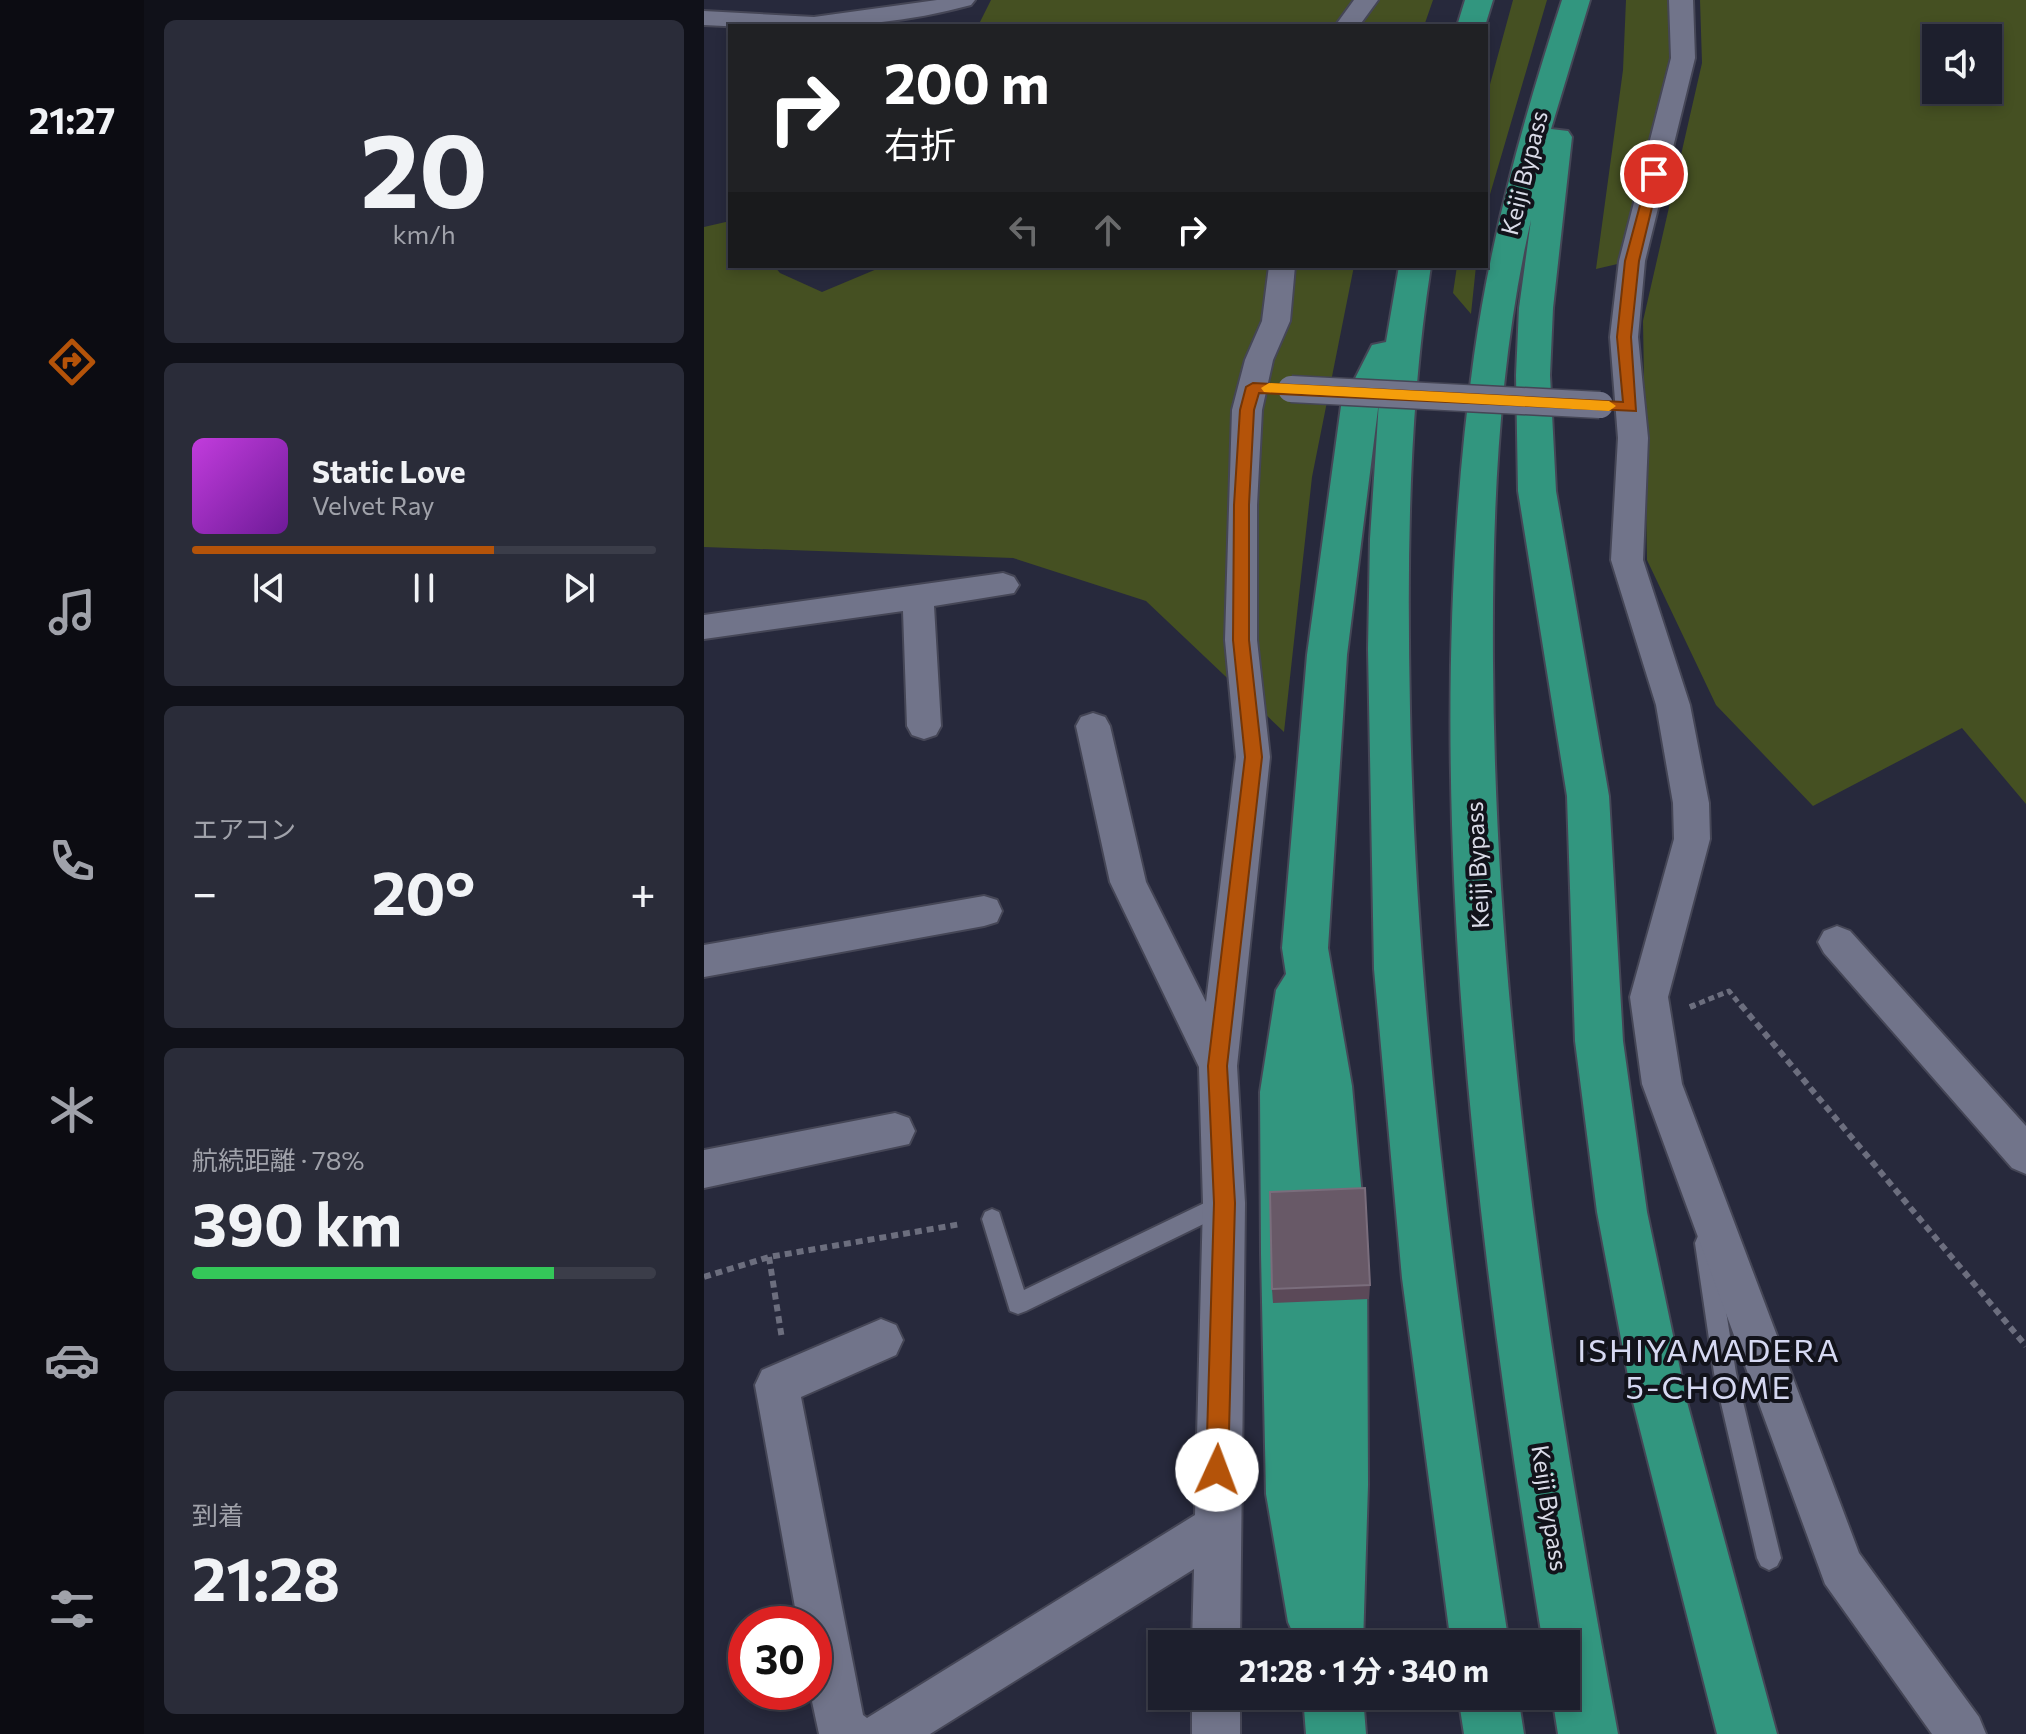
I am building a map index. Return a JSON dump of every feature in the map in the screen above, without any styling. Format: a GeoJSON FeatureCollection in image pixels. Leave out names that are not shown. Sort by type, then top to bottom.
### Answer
{"type":"FeatureCollection","features":[{"type":"Feature","properties":{"kind":"highway"},"geometry":{"type":"LineString","coordinates":[[1472,24],[1479,0]]}},
{"type":"Feature","properties":{"kind":"highway"},"geometry":{"type":"LineString","coordinates":[[1573,9],[1536,308],[1533,375],[1537,491],[1564,637],[1588,796],[1599,1041],[1622,1212],[1660,1402],[1747,1734]]}},
{"type":"Feature","properties":{"kind":"highway","name":"Keiji Bypass"},"geometry":{"type":"LineString","coordinates":[[1573,9],[1523,169],[1490,348],[1473,573],[1471,757],[1500,1152],[1517,1300],[1555,1552],[1588,1734]]}},
{"type":"Feature","properties":{"kind":"highway"},"geometry":{"type":"LineString","coordinates":[[1318,1630],[1294,1494],[1284,1092],[1305,948],[1327,655],[1359,406],[1412,283]]}},
{"type":"Feature","properties":{"kind":"highway"},"geometry":{"type":"LineString","coordinates":[[1412,283],[1393,464],[1388,627],[1390,821],[1404,1056],[1432,1320],[1478,1630]]}},
{"type":"Feature","properties":{"kind":"highway"},"geometry":{"type":"LineString","coordinates":[[1305,948],[1328,1086],[1341,1251],[1340,1485],[1335,1630]]}},
{"type":"Feature","properties":{"kind":"highway"},"geometry":{"type":"LineString","coordinates":[[1490,1710],[1494,1734]]}},
{"type":"Feature","properties":{"kind":"street"},"geometry":{"type":"LineString","coordinates":[[704,18],[836,24],[920,12],[963,0]]}},
{"type":"Feature","properties":{"kind":"street"},"geometry":{"type":"LineString","coordinates":[[1348,24],[1366,0]]}},
{"type":"Feature","properties":{"kind":"street"},"geometry":{"type":"LineString","coordinates":[[1681,0],[1683,58],[1632,261],[1616,406],[1627,560],[1639,607],[1673,705],[1692,815],[1692,839],[1650,1006],[1662,1084],[1841,1568],[1962,1734]]}},
{"type":"Feature","properties":{"kind":"street"},"geometry":{"type":"LineString","coordinates":[[1216,1630],[1224,1203],[1218,1066],[1253,757],[1241,640],[1242,505],[1247,410],[1259,360],[1276,321],[1282,268]]}},
{"type":"Feature","properties":{"kind":"street"},"geometry":{"type":"LineString","coordinates":[[1253,387],[1616,406]]}},
{"type":"Feature","properties":{"kind":"street"},"geometry":{"type":"LineString","coordinates":[[704,627],[1003,585]]}},
{"type":"Feature","properties":{"kind":"street"},"geometry":{"type":"LineString","coordinates":[[918,598],[924,726]]}},
{"type":"Feature","properties":{"kind":"street"},"geometry":{"type":"LineString","coordinates":[[1093,726],[1128,882],[1218,1066]]}},
{"type":"Feature","properties":{"kind":"street"},"geometry":{"type":"LineString","coordinates":[[704,961],[984,911]]}},
{"type":"Feature","properties":{"kind":"street"},"geometry":{"type":"LineString","coordinates":[[1837,942],[2026,1155]]}},
{"type":"Feature","properties":{"kind":"street"},"geometry":{"type":"LineString","coordinates":[[704,1169],[895,1131]]}},
{"type":"Feature","properties":{"kind":"street"},"geometry":{"type":"LineString","coordinates":[[849,1734],[842,1731],[777,1385],[881,1340]]}},
{"type":"Feature","properties":{"kind":"street"},"geometry":{"type":"LineString","coordinates":[[885,1734],[1216,1529]]}},
{"type":"Feature","properties":{"kind":"street"},"geometry":{"type":"LineString","coordinates":[[1216,1710],[1216,1734]]}},
{"type":"Feature","properties":{"kind":"lane"},"geometry":{"type":"LineString","coordinates":[[1694,1169],[1725,1373],[1769,1558]]}},
{"type":"Feature","properties":{"kind":"lane"},"geometry":{"type":"LineString","coordinates":[[992,1219],[1018,1304],[1224,1203]]}},
{"type":"Feature","properties":{"kind":"path"},"geometry":{"type":"LineString","coordinates":[[1650,1006],[1684,1009],[1729,991],[2026,1346]]}},
{"type":"Feature","properties":{"kind":"path"},"geometry":{"type":"LineString","coordinates":[[704,1277],[769,1257],[992,1219]]}},
{"type":"Feature","properties":{"kind":"path"},"geometry":{"type":"LineString","coordinates":[[769,1257],[784,1355],[777,1385]]}},
{"type":"Feature","properties":{"kind":"green space"},"geometry":{"type":"Polygon","coordinates":[[[991,0],[1433,0],[1425,24],[979,24],[991,0]]]}},
{"type":"Feature","properties":{"kind":"green space"},"geometry":{"type":"Polygon","coordinates":[[[1513,0],[1547,0],[1488,201],[1488,92],[1513,0]]]}},
{"type":"Feature","properties":{"kind":"green space"},"geometry":{"type":"Polygon","coordinates":[[[1626,0],[1670,0],[1671,62],[1659,131],[1626,262],[1596,269],[1623,70],[1626,0]]]}},
{"type":"Feature","properties":{"kind":"green space"},"geometry":{"type":"Polygon","coordinates":[[[1700,0],[2026,0],[2026,804],[1962,728],[1813,806],[1716,705],[1647,560],[1643,321],[1702,63],[1700,0]]]}},
{"type":"Feature","properties":{"kind":"green space"},"geometry":{"type":"Polygon","coordinates":[[[728,221],[728,268],[776,268],[780,273],[822,292],[879,268],[1354,268],[1312,477],[1284,732],[1146,601],[1013,558],[704,547],[704,227],[728,221]]]}},
{"type":"Feature","properties":{"kind":"green space"},"geometry":{"type":"Polygon","coordinates":[[[1457,268],[1476,268],[1471,314],[1453,293],[1457,268]]]}},
{"type":"Feature","properties":{"kind":"building"},"geometry":{"type":"Polygon","coordinates":[[[1365,1188],[1370,1285],[1272,1289],[1270,1192],[1365,1188]]]}},
{"type":"Feature","properties":{"kind":"slow traffic"},"geometry":{"type":"LineString","coordinates":[[1269,388],[1609,406]]}},
{"type":"Feature","properties":{"kind":"district","name":"ISHIYAMADERA 5-CHOME"},"geometry":{"type":"Point","coordinates":[1709,1370]}},
{"type":"Feature","properties":{"kind":"route"},"geometry":{"type":"LineString","coordinates":[[1217,1470],[1224,1203],[1218,1066],[1253,757],[1241,640],[1242,505],[1247,410],[1253,387],[1631,407],[1624,337],[1632,261],[1654,174]]}}]}
